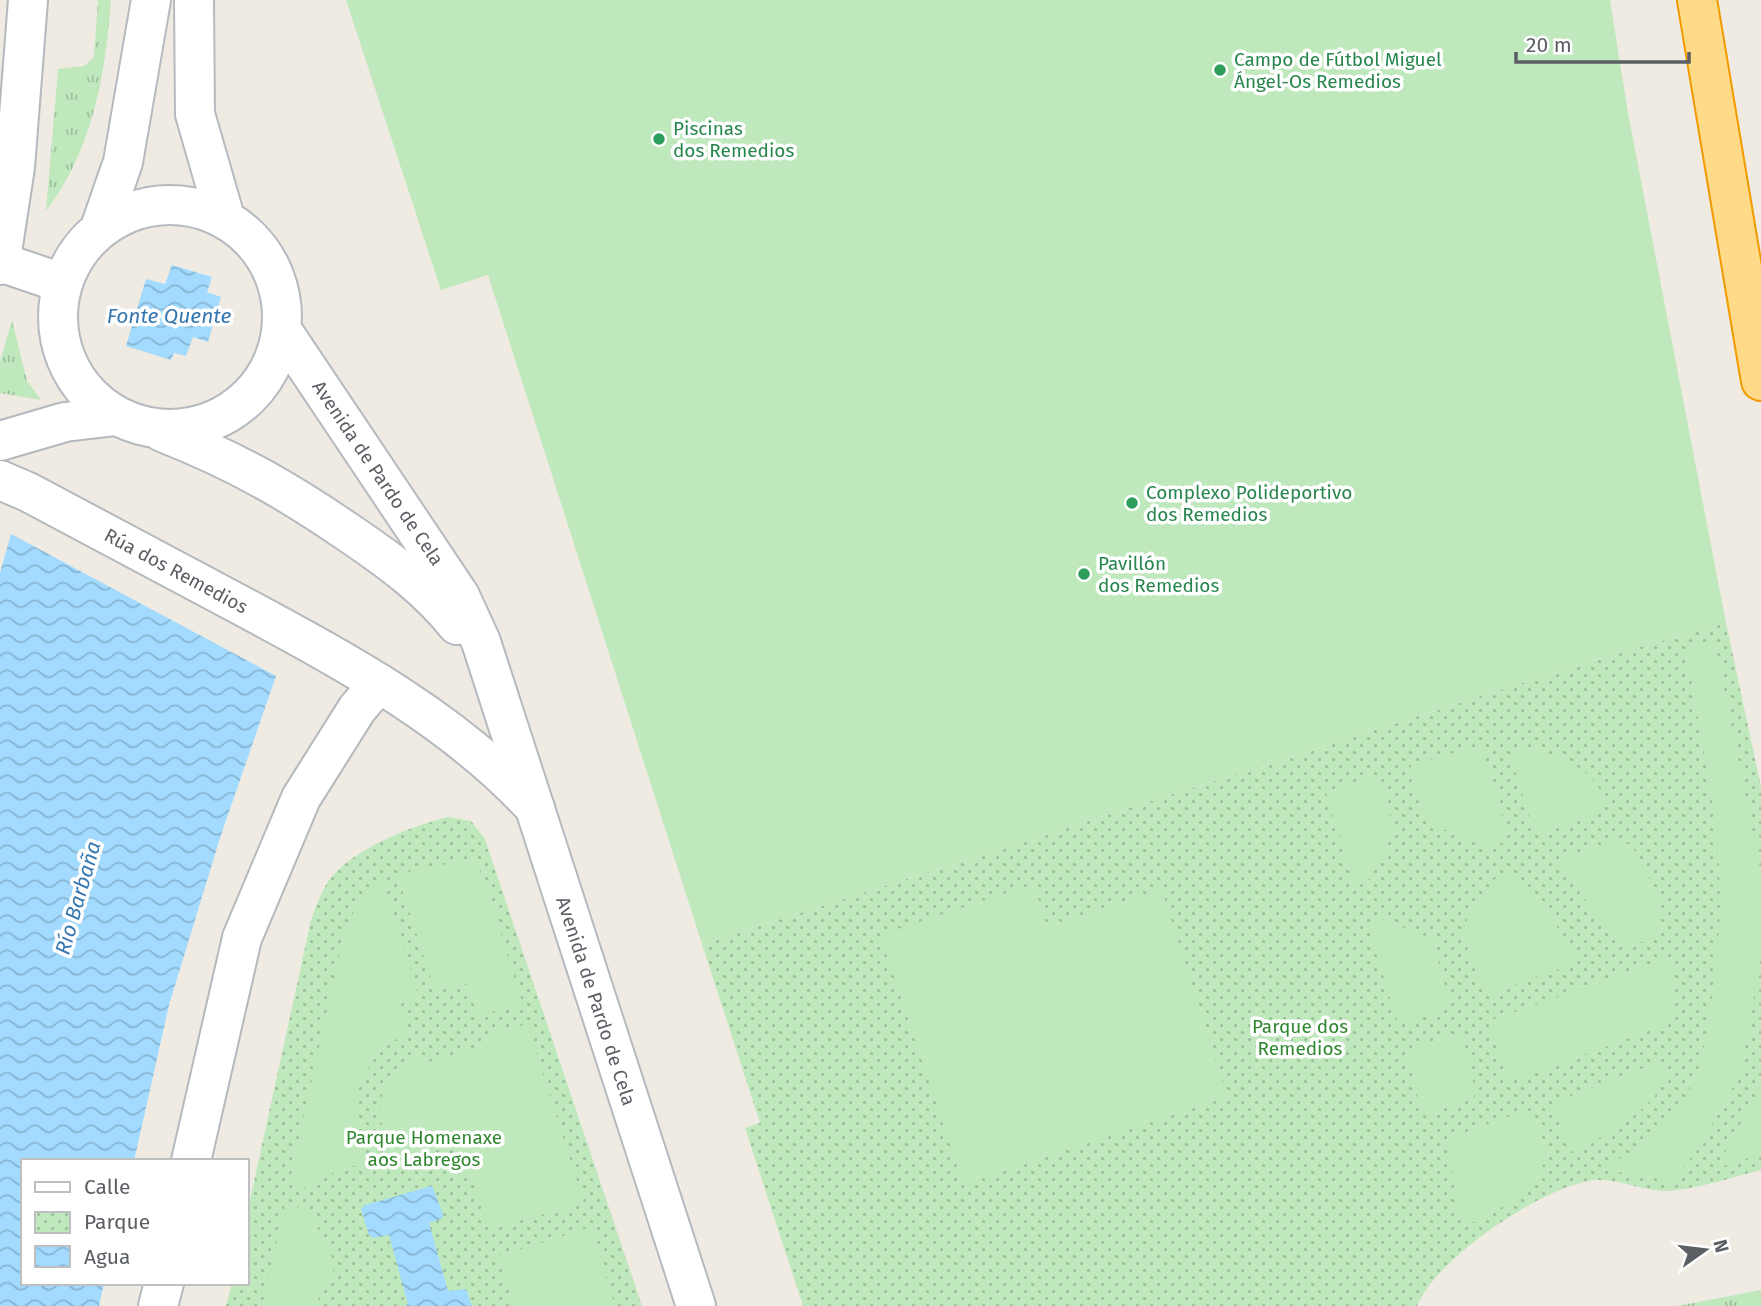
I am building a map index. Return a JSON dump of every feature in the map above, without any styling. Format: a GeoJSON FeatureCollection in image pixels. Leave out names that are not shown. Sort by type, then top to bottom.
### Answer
{"type":"FeatureCollection","features":[{"type":"Feature","properties":{"kind":"highway"},"geometry":{"type":"LineString","coordinates":[[1697,0],[1761,380]]}},
{"type":"Feature","properties":{"kind":"street"},"geometry":{"type":"LineString","coordinates":[[28,0],[15,167],[0,264],[62,282]]}},
{"type":"Feature","properties":{"kind":"street"},"geometry":{"type":"LineString","coordinates":[[100,228],[123,162],[151,0]]}},
{"type":"Feature","properties":{"kind":"street"},"geometry":{"type":"LineString","coordinates":[[194,0],[195,114],[225,218]]}},
{"type":"Feature","properties":{"kind":"street"},"geometry":{"type":"LineString","coordinates":[[160,204],[194,206],[225,218],[251,239],[270,265],[281,297],[282,330],[273,365],[254,394],[226,416],[192,428],[157,430],[116,416],[86,392],[65,359],[57,321],[62,282],[77,252],[100,228],[128,211],[160,204]]}},
{"type":"Feature","properties":{"kind":"street","name":"Avenida de Pardo de Cela"},"geometry":{"type":"LineString","coordinates":[[282,330],[460,596],[500,696],[592,992],[696,1306]]}},
{"type":"Feature","properties":{"kind":"street"},"geometry":{"type":"LineString","coordinates":[[0,441],[65,422],[116,416]]}},
{"type":"Feature","properties":{"kind":"street","name":"Avenida de Pardo de Cela"},"geometry":{"type":"LineString","coordinates":[[157,430],[227,457],[288,490],[418,583],[456,623],[500,696]]}},
{"type":"Feature","properties":{"kind":"street","name":"Rúa dos Remedios"},"geometry":{"type":"LineString","coordinates":[[0,480],[28,492],[362,686],[453,732],[498,768],[535,808]]}},
{"type":"Feature","properties":{"kind":"street"},"geometry":{"type":"LineString","coordinates":[[191,1159],[242,938],[301,798],[362,686]]}},
{"type":"Feature","properties":{"kind":"street"},"geometry":{"type":"LineString","coordinates":[[158,1306],[163,1285]]}},
{"type":"Feature","properties":{"kind":"green space"},"geometry":{"type":"Polygon","coordinates":[[[98,0],[111,0],[105,57],[94,111],[75,163],[46,211],[58,69],[84,66],[94,57],[98,0]]]}},
{"type":"Feature","properties":{"kind":"green space","name":"Complexo Polideportivo dos Remedios"},"geometry":{"type":"Polygon","coordinates":[[[346,0],[1610,0],[1628,113],[1726,623],[1607,656],[702,944],[488,275],[441,290],[346,0]]]}},
{"type":"Feature","properties":{"kind":"green space"},"geometry":{"type":"Polygon","coordinates":[[[12,320],[27,381],[41,400],[0,393],[0,362],[12,320]]]}},
{"type":"Feature","properties":{"kind":"green space","name":"Parque dos Remedios"},"geometry":{"type":"Polygon","coordinates":[[[1726,623],[1761,787],[1761,1170],[1677,1190],[1657,1190],[1597,1180],[1576,1184],[1550,1194],[1495,1226],[1469,1246],[1428,1287],[1417,1306],[803,1306],[745,1128],[760,1123],[702,944],[1607,656],[1726,623]]]}},
{"type":"Feature","properties":{"kind":"green space"},"geometry":{"type":"Polygon","coordinates":[[[1714,639],[1761,873],[1761,955],[1741,1073],[1696,1152],[1672,1181],[1601,1169],[1637,1148],[1669,1122],[1691,1087],[1703,1050],[1718,949],[1719,870],[1713,806],[1686,649],[1714,639]]]}},
{"type":"Feature","properties":{"kind":"green space"},"geometry":{"type":"Polygon","coordinates":[[[1474,747],[1483,752],[1507,832],[1505,842],[1488,847],[1425,821],[1408,769],[1414,764],[1474,747]]]}},
{"type":"Feature","properties":{"kind":"green space"},"geometry":{"type":"Polygon","coordinates":[[[1514,748],[1558,757],[1586,773],[1596,784],[1602,797],[1603,811],[1544,831],[1533,829],[1511,757],[1514,748]]]}},
{"type":"Feature","properties":{"kind":"green space"},"geometry":{"type":"Polygon","coordinates":[[[1374,778],[1381,780],[1394,831],[1369,879],[1355,886],[1326,792],[1374,778]]]}},
{"type":"Feature","properties":{"kind":"green space","name":"Parque Homenaxe aos Labregos"},"geometry":{"type":"Polygon","coordinates":[[[448,817],[471,821],[485,839],[642,1306],[226,1306],[231,1285],[248,1285],[248,1209],[311,920],[321,895],[336,872],[359,854],[419,826],[448,817]]]}},
{"type":"Feature","properties":{"kind":"green space"},"geometry":{"type":"Polygon","coordinates":[[[1618,841],[1631,845],[1648,875],[1659,907],[1662,930],[1657,935],[1637,943],[1623,942],[1612,936],[1560,866],[1569,856],[1618,841]]]}},
{"type":"Feature","properties":{"kind":"green space"},"geometry":{"type":"Polygon","coordinates":[[[462,861],[475,862],[484,878],[523,1005],[478,1015],[466,984],[435,991],[397,874],[462,861]]]}},
{"type":"Feature","properties":{"kind":"green space"},"geometry":{"type":"Polygon","coordinates":[[[1517,873],[1577,954],[1577,959],[1573,964],[1492,993],[1483,993],[1461,929],[1495,879],[1517,873]]]}},
{"type":"Feature","properties":{"kind":"green space"},"geometry":{"type":"Polygon","coordinates":[[[381,878],[419,996],[401,1004],[409,1034],[398,1038],[379,1054],[359,1087],[355,1110],[367,1158],[365,1162],[327,1175],[314,1189],[289,1184],[343,937],[363,897],[381,878]]]}},
{"type":"Feature","properties":{"kind":"green space"},"geometry":{"type":"Polygon","coordinates":[[[1033,884],[1047,926],[1162,890],[1227,1097],[963,1184],[880,935],[1033,884]]]}},
{"type":"Feature","properties":{"kind":"green space"},"geometry":{"type":"Polygon","coordinates":[[[1382,919],[1432,939],[1451,1007],[1398,1024],[1367,923],[1382,919]]]}},
{"type":"Feature","properties":{"kind":"green space"},"geometry":{"type":"Polygon","coordinates":[[[1667,959],[1674,992],[1672,1010],[1666,1024],[1522,1078],[1506,1076],[1490,1025],[1494,1019],[1667,959]]]}},
{"type":"Feature","properties":{"kind":"green space"},"geometry":{"type":"Polygon","coordinates":[[[527,1024],[584,1203],[490,1229],[460,1142],[400,1155],[392,1152],[382,1125],[382,1098],[392,1073],[415,1056],[421,1064],[481,1047],[484,1036],[527,1024]]]}},
{"type":"Feature","properties":{"kind":"green space"},"geometry":{"type":"Polygon","coordinates":[[[1453,1035],[1463,1040],[1476,1093],[1473,1098],[1419,1117],[1416,1082],[1406,1050],[1453,1035]]]}},
{"type":"Feature","properties":{"kind":"green space"},"geometry":{"type":"Polygon","coordinates":[[[1658,1062],[1667,1070],[1663,1083],[1644,1107],[1602,1136],[1576,1151],[1568,1152],[1555,1105],[1558,1101],[1658,1062]]]}},
{"type":"Feature","properties":{"kind":"green space"},"geometry":{"type":"Polygon","coordinates":[[[1761,1085],[1761,1154],[1723,1166],[1721,1160],[1761,1085]]]}},
{"type":"Feature","properties":{"kind":"green space"},"geometry":{"type":"Polygon","coordinates":[[[1524,1111],[1535,1116],[1544,1144],[1546,1155],[1541,1169],[1523,1190],[1498,1210],[1464,1224],[1460,1221],[1447,1144],[1449,1138],[1524,1111]]]}},
{"type":"Feature","properties":{"kind":"green space"},"geometry":{"type":"Polygon","coordinates":[[[285,1204],[312,1210],[332,1256],[332,1276],[314,1306],[262,1306],[285,1204]]]}},
{"type":"Feature","properties":{"kind":"green space"},"geometry":{"type":"Polygon","coordinates":[[[591,1227],[615,1306],[513,1306],[499,1256],[591,1227]]]}},
{"type":"Feature","properties":{"kind":"green space"},"geometry":{"type":"Polygon","coordinates":[[[1761,1290],[1761,1306],[1677,1306],[1761,1290]]]}},
{"type":"Feature","properties":{"kind":"water","name":"Fonte Quente"},"geometry":{"type":"Polygon","coordinates":[[[172,265],[212,277],[207,292],[221,297],[208,342],[193,337],[186,356],[174,353],[171,360],[126,346],[146,279],[165,284],[172,265]]]}},
{"type":"Feature","properties":{"kind":"water","name":"Río Barbaña"},"geometry":{"type":"Polygon","coordinates":[[[11,534],[276,676],[220,838],[169,1005],[134,1159],[21,1159],[21,1285],[104,1285],[99,1306],[0,1306],[0,573],[11,534]]]}},
{"type":"Feature","properties":{"kind":"water"},"geometry":{"type":"Polygon","coordinates":[[[432,1186],[443,1214],[441,1219],[429,1223],[448,1291],[466,1289],[472,1306],[405,1306],[408,1304],[389,1235],[373,1238],[369,1235],[361,1209],[365,1205],[432,1186]]]}},
{"type":"Feature","properties":{"kind":"place","name":"Campo de Fútbol Miguel Ángel-Os Remedios"},"geometry":{"type":"Point","coordinates":[1220,70]}},
{"type":"Feature","properties":{"kind":"place","name":"Piscinas dos Remedios"},"geometry":{"type":"Point","coordinates":[659,139]}},
{"type":"Feature","properties":{"kind":"place","name":"Complexo Polideportivo dos Remedios"},"geometry":{"type":"Point","coordinates":[1132,503]}},
{"type":"Feature","properties":{"kind":"place","name":"Pavillón dos Remedios"},"geometry":{"type":"Point","coordinates":[1084,574]}}]}
